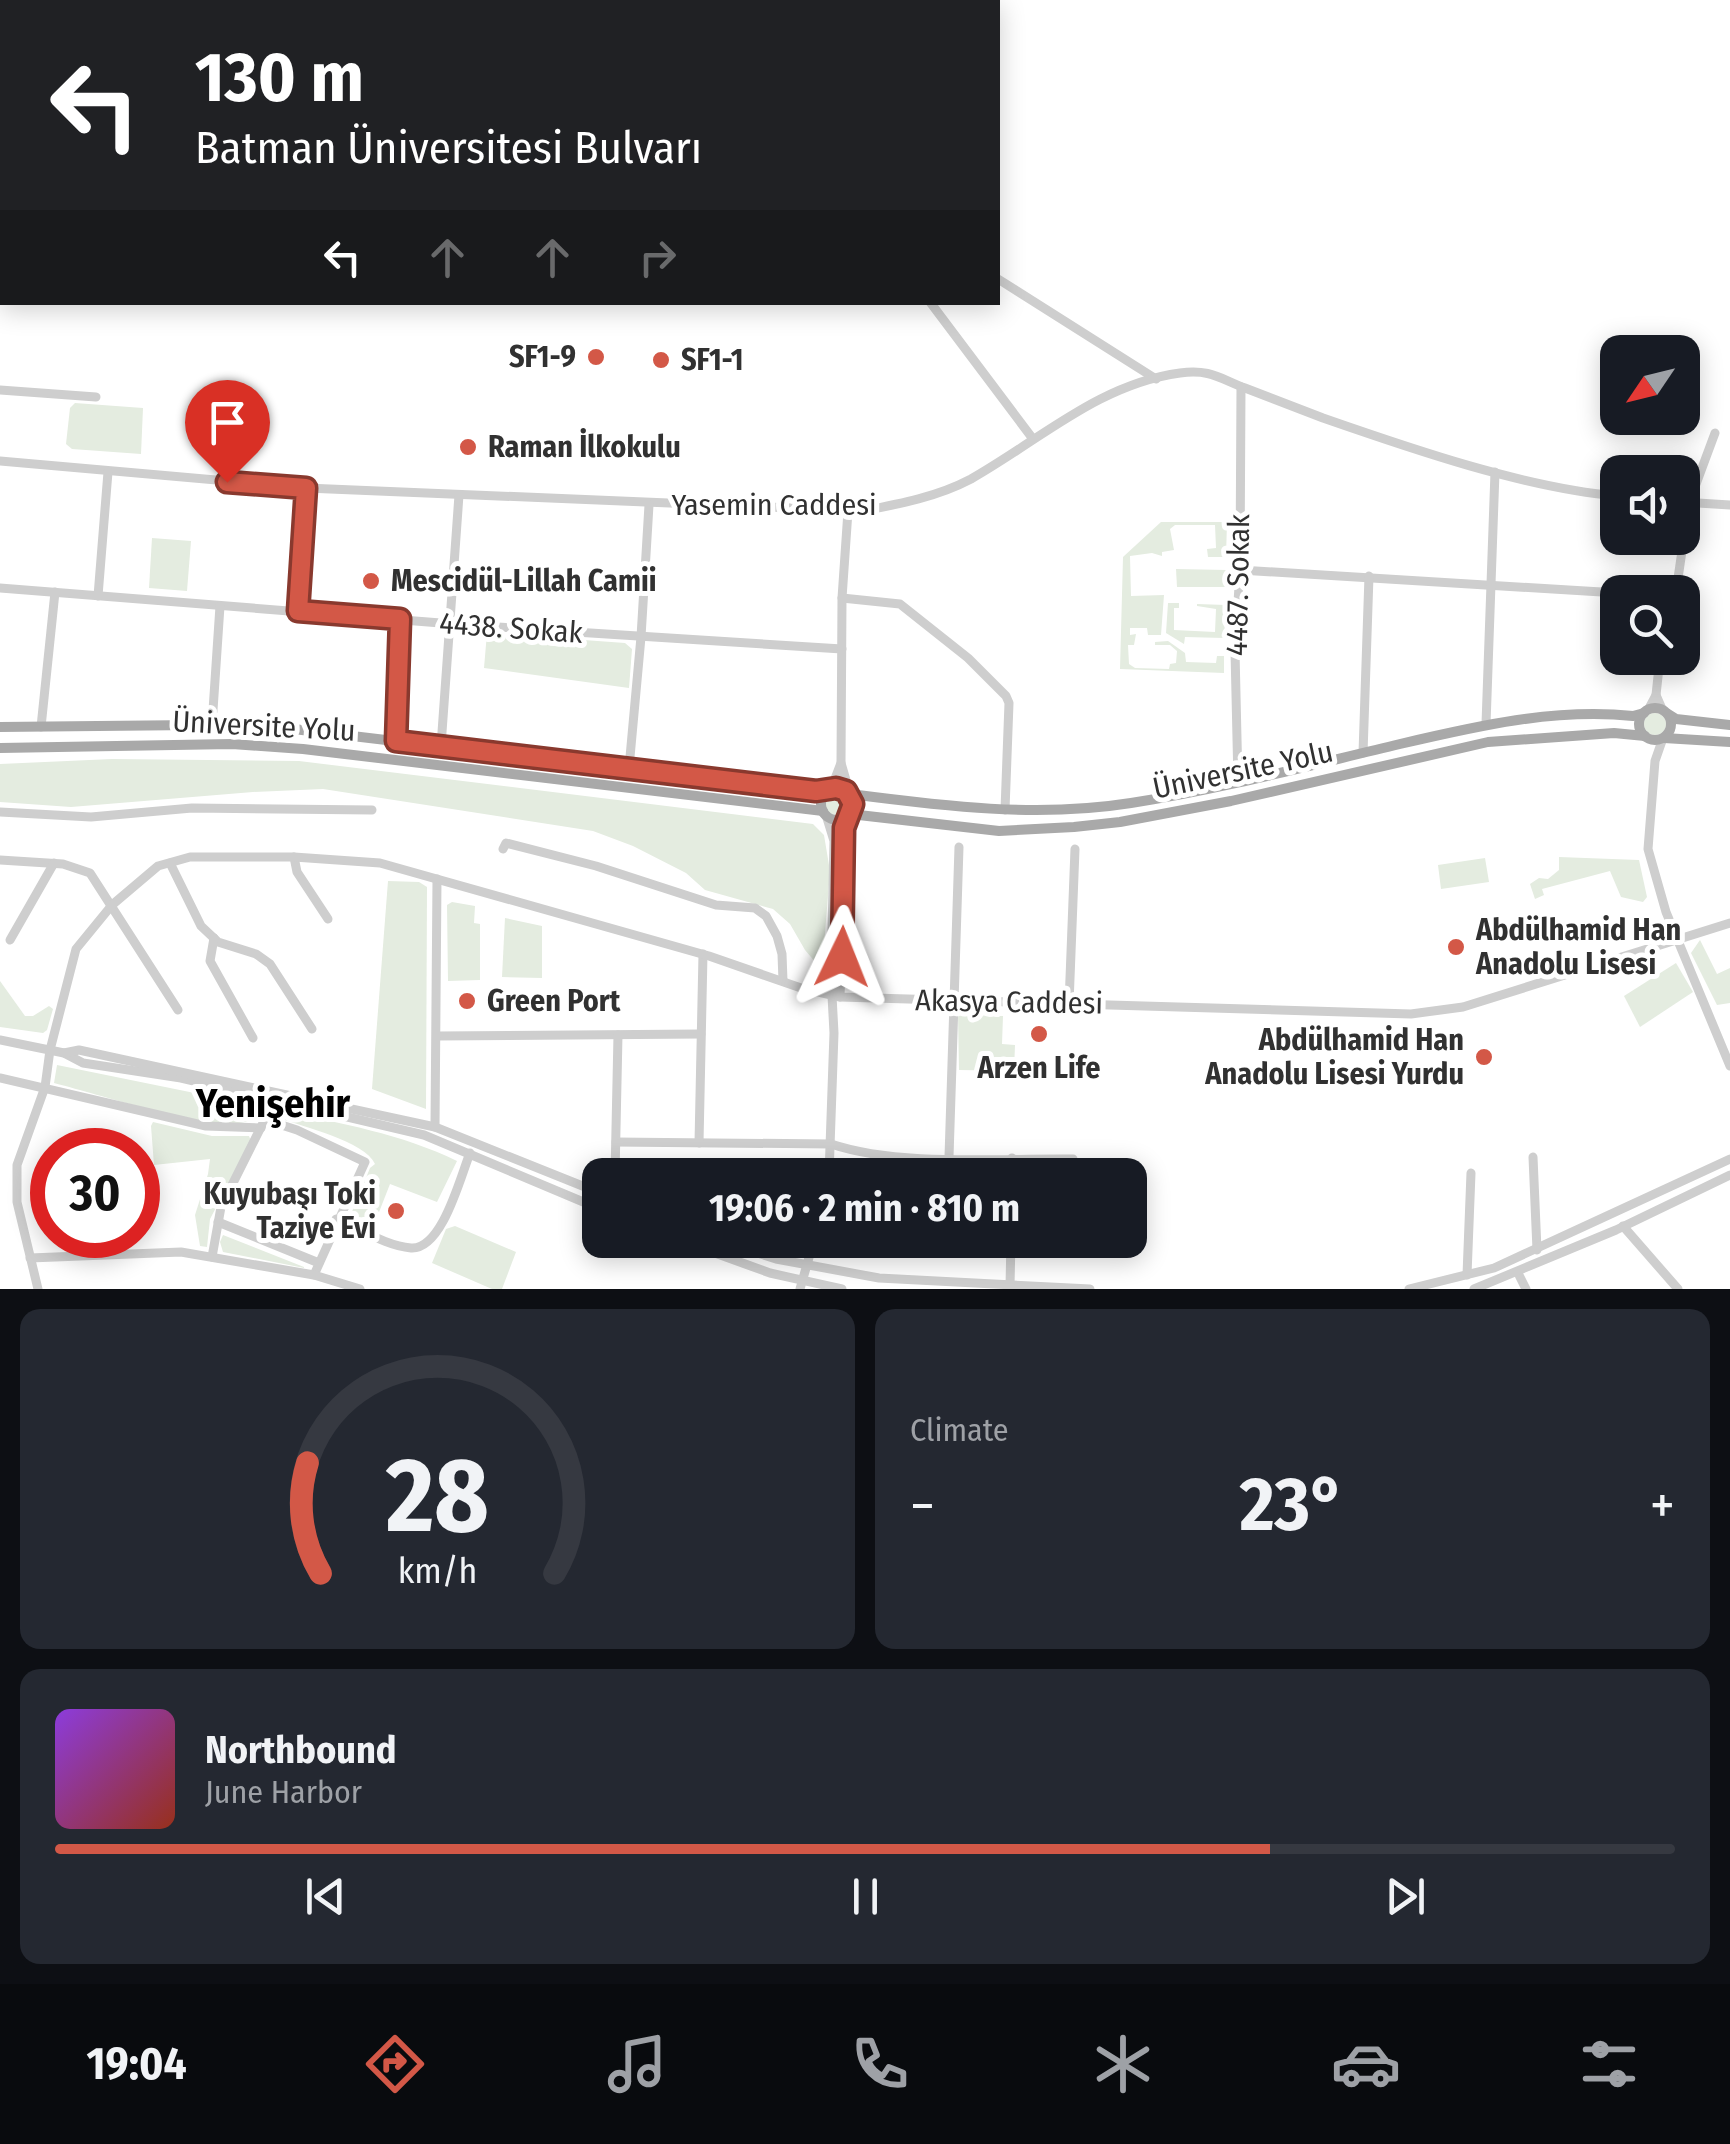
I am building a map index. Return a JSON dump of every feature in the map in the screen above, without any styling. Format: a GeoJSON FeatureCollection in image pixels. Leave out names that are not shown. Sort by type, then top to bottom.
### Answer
{"type":"FeatureCollection","features":[{"type":"Feature","properties":{"kind":"main road"},"geometry":{"type":"LineString","coordinates":[[1646,712],[1640,723],[1646,736],[1655,740],[1730,742]]}},
{"type":"Feature","properties":{"kind":"main road"},"geometry":{"type":"LineString","coordinates":[[0,727],[285,728],[816,791],[842,788],[850,794],[1005,810],[1127,804],[1486,724],[1565,714],[1634,716],[1666,712],[1676,719],[1730,725]]}},
{"type":"Feature","properties":{"kind":"main road"},"geometry":{"type":"LineString","coordinates":[[1664,738],[1670,729],[1666,712]]}},
{"type":"Feature","properties":{"kind":"main road","name":"Üniversite Yolu"},"geometry":{"type":"LineString","coordinates":[[848,816],[999,832],[1074,827],[1231,801],[1488,742],[1614,733],[1646,736]]}},
{"type":"Feature","properties":{"kind":"main road","name":"Üniversite Yolu"},"geometry":{"type":"LineString","coordinates":[[0,748],[232,744],[303,749],[824,813]]}},
{"type":"Feature","properties":{"kind":"main road"},"geometry":{"type":"LineString","coordinates":[[831,789],[822,800],[824,813],[835,820],[848,816],[853,804],[850,794]]}},
{"type":"Feature","properties":{"kind":"street"},"geometry":{"type":"LineString","coordinates":[[1000,280],[1156,379]]}},
{"type":"Feature","properties":{"kind":"street"},"geometry":{"type":"LineString","coordinates":[[932,305],[1032,439]]}},
{"type":"Feature","properties":{"kind":"street","name":"Yasemin Caddesi"},"geometry":{"type":"LineString","coordinates":[[0,461],[306,488],[862,512],[916,501],[968,480],[1094,401],[1156,379],[1202,371],[1322,417],[1495,472],[1600,492]]}},
{"type":"Feature","properties":{"kind":"street","name":"4487. Sokak"},"geometry":{"type":"LineString","coordinates":[[1238,782],[1241,387]]}},
{"type":"Feature","properties":{"kind":"street"},"geometry":{"type":"LineString","coordinates":[[0,390],[96,397]]}},
{"type":"Feature","properties":{"kind":"street"},"geometry":{"type":"LineString","coordinates":[[1700,469],[1715,434]]}},
{"type":"Feature","properties":{"kind":"street"},"geometry":{"type":"LineString","coordinates":[[98,596],[108,472]]}},
{"type":"Feature","properties":{"kind":"street"},"geometry":{"type":"LineString","coordinates":[[1486,724],[1495,472]]}},
{"type":"Feature","properties":{"kind":"street"},"geometry":{"type":"LineString","coordinates":[[298,611],[306,488]]}},
{"type":"Feature","properties":{"kind":"street"},"geometry":{"type":"LineString","coordinates":[[442,746],[459,495]]}},
{"type":"Feature","properties":{"kind":"street"},"geometry":{"type":"LineString","coordinates":[[1700,503],[1730,505]]}},
{"type":"Feature","properties":{"kind":"street"},"geometry":{"type":"LineString","coordinates":[[629,768],[642,637],[649,504]]}},
{"type":"Feature","properties":{"kind":"street"},"geometry":{"type":"LineString","coordinates":[[848,511],[842,598],[841,763],[850,794]]}},
{"type":"Feature","properties":{"kind":"street"},"geometry":{"type":"LineString","coordinates":[[1240,570],[1600,593]]}},
{"type":"Feature","properties":{"kind":"street"},"geometry":{"type":"LineString","coordinates":[[1363,753],[1369,576]]}},
{"type":"Feature","properties":{"kind":"street","name":"4438. Sokak"},"geometry":{"type":"LineString","coordinates":[[0,588],[842,649]]}},
{"type":"Feature","properties":{"kind":"street"},"geometry":{"type":"LineString","coordinates":[[41,728],[55,592]]}},
{"type":"Feature","properties":{"kind":"street"},"geometry":{"type":"LineString","coordinates":[[842,598],[900,604],[968,658],[1006,696],[1009,704],[1005,810]]}},
{"type":"Feature","properties":{"kind":"street"},"geometry":{"type":"LineString","coordinates":[[212,725],[220,606]]}},
{"type":"Feature","properties":{"kind":"street"},"geometry":{"type":"LineString","coordinates":[[396,741],[400,619]]}},
{"type":"Feature","properties":{"kind":"street"},"geometry":{"type":"LineString","coordinates":[[1646,712],[1656,695],[1658,675]]}},
{"type":"Feature","properties":{"kind":"street"},"geometry":{"type":"LineString","coordinates":[[1656,695],[1666,712]]}},
{"type":"Feature","properties":{"kind":"street"},"geometry":{"type":"LineString","coordinates":[[1646,736],[1654,762]]}},
{"type":"Feature","properties":{"kind":"street"},"geometry":{"type":"LineString","coordinates":[[1664,738],[1654,762],[1648,850],[1666,912],[1730,1066]]}},
{"type":"Feature","properties":{"kind":"street"},"geometry":{"type":"LineString","coordinates":[[831,789],[841,763]]}},
{"type":"Feature","properties":{"kind":"street"},"geometry":{"type":"LineString","coordinates":[[0,812],[91,817],[192,808],[372,810]]}},
{"type":"Feature","properties":{"kind":"street"},"geometry":{"type":"LineString","coordinates":[[824,813],[834,841],[836,996]]}},
{"type":"Feature","properties":{"kind":"street"},"geometry":{"type":"LineString","coordinates":[[830,1158],[848,816]]}},
{"type":"Feature","properties":{"kind":"street"},"geometry":{"type":"LineString","coordinates":[[503,850],[506,843],[596,866],[716,906],[755,908],[766,916],[777,936],[783,981]]}},
{"type":"Feature","properties":{"kind":"street"},"geometry":{"type":"LineString","coordinates":[[949,1157],[959,848]]}},
{"type":"Feature","properties":{"kind":"street"},"geometry":{"type":"LineString","coordinates":[[1069,1004],[1075,850]]}},
{"type":"Feature","properties":{"kind":"street"},"geometry":{"type":"LineString","coordinates":[[294,857],[297,872],[328,919]]}},
{"type":"Feature","properties":{"kind":"street","name":"Akasya Caddesi"},"geometry":{"type":"LineString","coordinates":[[30,1128],[45,1087],[50,1050],[76,949],[112,905],[158,866],[190,858],[294,857],[380,863],[703,954],[836,996],[954,1001],[1379,1014],[1440,1011],[1730,923]]}},
{"type":"Feature","properties":{"kind":"street"},"geometry":{"type":"LineString","coordinates":[[0,860],[54,864],[90,872],[178,1010]]}},
{"type":"Feature","properties":{"kind":"street"},"geometry":{"type":"LineString","coordinates":[[170,863],[200,926],[214,938],[256,954],[270,964],[312,1030]]}},
{"type":"Feature","properties":{"kind":"street"},"geometry":{"type":"LineString","coordinates":[[10,940],[54,864]]}},
{"type":"Feature","properties":{"kind":"street"},"geometry":{"type":"LineString","coordinates":[[435,1127],[437,879]]}},
{"type":"Feature","properties":{"kind":"street"},"geometry":{"type":"LineString","coordinates":[[214,938],[210,961],[254,1038]]}},
{"type":"Feature","properties":{"kind":"street"},"geometry":{"type":"LineString","coordinates":[[699,1143],[703,954]]}},
{"type":"Feature","properties":{"kind":"street"},"geometry":{"type":"LineString","coordinates":[[437,1036],[701,1034]]}},
{"type":"Feature","properties":{"kind":"street"},"geometry":{"type":"LineString","coordinates":[[616,1158],[618,1035]]}},
{"type":"Feature","properties":{"kind":"street"},"geometry":{"type":"LineString","coordinates":[[0,1040],[64,1053],[79,1050],[435,1127],[582,1186]]}},
{"type":"Feature","properties":{"kind":"street"},"geometry":{"type":"LineString","coordinates":[[0,1078],[206,1126],[262,1123],[362,1159],[364,1168],[336,1219],[314,1274]]}},
{"type":"Feature","properties":{"kind":"street"},"geometry":{"type":"LineString","coordinates":[[212,1257],[221,1207],[262,1123],[266,1093]]}},
{"type":"Feature","properties":{"kind":"street"},"geometry":{"type":"LineString","coordinates":[[266,1093],[445,1142],[582,1201]]}},
{"type":"Feature","properties":{"kind":"street","name":"Akasya Caddesi"},"geometry":{"type":"LineString","coordinates":[[30,1129],[15,1180],[38,1289]]}},
{"type":"Feature","properties":{"kind":"street"},"geometry":{"type":"LineString","coordinates":[[616,1142],[831,1144],[856,1152],[1012,1158]]}},
{"type":"Feature","properties":{"kind":"street"},"geometry":{"type":"LineString","coordinates":[[336,1219],[400,1246],[415,1249],[429,1244],[442,1225],[470,1153]]}},
{"type":"Feature","properties":{"kind":"street"},"geometry":{"type":"LineString","coordinates":[[1533,1157],[1537,1250]]}},
{"type":"Feature","properties":{"kind":"street"},"geometry":{"type":"LineString","coordinates":[[1409,1289],[1494,1268],[1730,1160]]}},
{"type":"Feature","properties":{"kind":"street"},"geometry":{"type":"LineString","coordinates":[[1467,1276],[1472,1173]]}},
{"type":"Feature","properties":{"kind":"street"},"geometry":{"type":"LineString","coordinates":[[1474,1289],[1496,1285],[1730,1175]]}},
{"type":"Feature","properties":{"kind":"street"},"geometry":{"type":"LineString","coordinates":[[218,1222],[318,1263]]}},
{"type":"Feature","properties":{"kind":"street"},"geometry":{"type":"LineString","coordinates":[[1623,1226],[1678,1289]]}},
{"type":"Feature","properties":{"kind":"street"},"geometry":{"type":"LineString","coordinates":[[160,1253],[181,1252],[314,1274],[360,1289]]}},
{"type":"Feature","properties":{"kind":"street"},"geometry":{"type":"LineString","coordinates":[[728,1258],[801,1284],[842,1289]]}},
{"type":"Feature","properties":{"kind":"street"},"geometry":{"type":"LineString","coordinates":[[778,1258],[879,1278],[1090,1289]]}},
{"type":"Feature","properties":{"kind":"street"},"geometry":{"type":"LineString","coordinates":[[801,1284],[810,1258]]}},
{"type":"Feature","properties":{"kind":"street"},"geometry":{"type":"LineString","coordinates":[[1010,1286],[1011,1258]]}},
{"type":"Feature","properties":{"kind":"street"},"geometry":{"type":"LineString","coordinates":[[1518,1273],[1526,1289]]}},
{"type":"Feature","properties":{"kind":"shaded area"},"geometry":{"type":"Polygon","coordinates":[[[75,403],[143,408],[141,454],[72,449],[66,444],[70,408],[75,403]]]}},
{"type":"Feature","properties":{"kind":"shaded area"},"geometry":{"type":"Polygon","coordinates":[[[1161,522],[1227,522],[1226,557],[1208,557],[1207,549],[1216,548],[1215,525],[1175,525],[1170,529],[1174,550],[1162,552],[1162,556],[1130,556],[1131,596],[1164,595],[1161,635],[1148,635],[1147,628],[1130,628],[1130,635],[1136,634],[1134,645],[1128,645],[1129,664],[1135,668],[1169,669],[1170,664],[1176,663],[1177,651],[1170,645],[1155,645],[1168,641],[1185,653],[1186,662],[1216,663],[1217,656],[1224,656],[1224,673],[1120,669],[1123,557],[1161,522]]]}},
{"type":"Feature","properties":{"kind":"shaded area"},"geometry":{"type":"Polygon","coordinates":[[[152,538],[191,541],[187,591],[149,588],[152,538]]]}},
{"type":"Feature","properties":{"kind":"shaded area"},"geometry":{"type":"Polygon","coordinates":[[[1176,569],[1227,570],[1226,587],[1177,587],[1176,569]]]}},
{"type":"Feature","properties":{"kind":"shaded area"},"geometry":{"type":"Polygon","coordinates":[[[1168,603],[1179,603],[1179,608],[1174,608],[1174,630],[1215,632],[1216,609],[1197,604],[1226,605],[1224,638],[1185,637],[1184,644],[1166,633],[1168,603]]]}},
{"type":"Feature","properties":{"kind":"shaded area"},"geometry":{"type":"Polygon","coordinates":[[[487,633],[625,643],[632,649],[629,688],[484,668],[487,633]]]}},
{"type":"Feature","properties":{"kind":"shaded area"},"geometry":{"type":"Polygon","coordinates":[[[1651,713],[1659,713],[1666,724],[1659,735],[1651,735],[1644,728],[1644,720],[1651,713]]]}},
{"type":"Feature","properties":{"kind":"shaded area"},"geometry":{"type":"Polygon","coordinates":[[[112,759],[299,761],[813,824],[824,835],[830,871],[822,970],[790,924],[773,909],[705,890],[686,873],[593,831],[323,789],[71,807],[0,802],[0,764],[112,759]]]}},
{"type":"Feature","properties":{"kind":"shaded area"},"geometry":{"type":"Polygon","coordinates":[[[837,791],[846,794],[846,812],[837,815],[828,812],[825,803],[828,794],[837,791]]]}},
{"type":"Feature","properties":{"kind":"shaded area"},"geometry":{"type":"Polygon","coordinates":[[[1559,857],[1639,860],[1647,897],[1643,902],[1621,897],[1610,871],[1542,889],[1544,895],[1535,899],[1530,884],[1539,878],[1548,879],[1559,870],[1559,857]]]}},
{"type":"Feature","properties":{"kind":"shaded area"},"geometry":{"type":"Polygon","coordinates":[[[1485,858],[1489,882],[1441,889],[1438,865],[1485,858]]]}},
{"type":"Feature","properties":{"kind":"shaded area"},"geometry":{"type":"Polygon","coordinates":[[[388,881],[419,882],[427,887],[426,1109],[372,1089],[388,881]]]}},
{"type":"Feature","properties":{"kind":"shaded area"},"geometry":{"type":"Polygon","coordinates":[[[452,902],[475,906],[474,923],[480,924],[480,980],[448,981],[447,905],[452,902]]]}},
{"type":"Feature","properties":{"kind":"shaded area"},"geometry":{"type":"Polygon","coordinates":[[[505,918],[542,926],[542,978],[502,977],[505,918]]]}},
{"type":"Feature","properties":{"kind":"shaded area"},"geometry":{"type":"Polygon","coordinates":[[[1700,940],[1717,974],[1730,968],[1730,1003],[1717,1005],[1691,953],[1700,940]]]}},
{"type":"Feature","properties":{"kind":"shaded area"},"geometry":{"type":"Polygon","coordinates":[[[1676,963],[1693,992],[1640,1027],[1624,996],[1676,963]]]}},
{"type":"Feature","properties":{"kind":"shaded area"},"geometry":{"type":"Polygon","coordinates":[[[0,981],[25,1016],[33,1016],[49,1006],[53,1009],[47,1030],[43,1033],[0,1027],[0,981]]]}},
{"type":"Feature","properties":{"kind":"shaded area"},"geometry":{"type":"Polygon","coordinates":[[[958,1015],[1003,1016],[1002,1044],[1015,1045],[1014,1071],[959,1070],[958,1015]]]}},
{"type":"Feature","properties":{"kind":"shaded area"},"geometry":{"type":"Polygon","coordinates":[[[57,1065],[259,1106],[255,1117],[245,1122],[180,1116],[54,1083],[57,1065]]]}},
{"type":"Feature","properties":{"kind":"shaded area"},"geometry":{"type":"Polygon","coordinates":[[[281,1111],[393,1136],[457,1161],[437,1202],[390,1184],[374,1225],[351,1214],[375,1164],[369,1156],[347,1142],[279,1118],[281,1111]]]}},
{"type":"Feature","properties":{"kind":"shaded area"},"geometry":{"type":"Polygon","coordinates":[[[153,1122],[212,1136],[249,1136],[251,1141],[210,1219],[207,1247],[200,1246],[195,1215],[210,1159],[160,1164],[160,1128],[151,1126],[153,1122]]]}},
{"type":"Feature","properties":{"kind":"shaded area"},"geometry":{"type":"Polygon","coordinates":[[[455,1226],[516,1252],[502,1289],[492,1289],[432,1263],[446,1229],[455,1226]]]}},
{"type":"Feature","properties":{"kind":"shaded area"},"geometry":{"type":"Polygon","coordinates":[[[223,1235],[304,1267],[304,1268],[223,1252],[223,1235]]]}},
{"type":"Feature","properties":{"kind":"place","name":"SF1-9"},"geometry":{"type":"Point","coordinates":[596,357]}},
{"type":"Feature","properties":{"kind":"place","name":"SF1-1"},"geometry":{"type":"Point","coordinates":[661,360]}},
{"type":"Feature","properties":{"kind":"place","name":"Raman İlkokulu"},"geometry":{"type":"Point","coordinates":[468,447]}},
{"type":"Feature","properties":{"kind":"place","name":"Mescidül-Lillah Camii"},"geometry":{"type":"Point","coordinates":[371,581]}},
{"type":"Feature","properties":{"kind":"place","name":"Abdülhamid Han Anadolu Lisesi"},"geometry":{"type":"Point","coordinates":[1456,947]}},
{"type":"Feature","properties":{"kind":"place","name":"Green Port"},"geometry":{"type":"Point","coordinates":[467,1001]}},
{"type":"Feature","properties":{"kind":"place","name":"Arzen Life"},"geometry":{"type":"Point","coordinates":[1039,1034]}},
{"type":"Feature","properties":{"kind":"place","name":"Abdülhamid Han Anadolu Lisesi Yurdu"},"geometry":{"type":"Point","coordinates":[1484,1057]}},
{"type":"Feature","properties":{"kind":"place","name":"Kuyubaşı Toki Taziye Evi"},"geometry":{"type":"Point","coordinates":[396,1211]}},
{"type":"Feature","properties":{"kind":"district","name":"Yenişehir"},"geometry":{"type":"Point","coordinates":[273,1104]}},
{"type":"Feature","properties":{"kind":"route"},"geometry":{"type":"LineString","coordinates":[[227,482],[306,488],[298,611],[400,619],[396,741],[816,791],[846,791],[853,804],[844,828],[842,957]]}}]}
